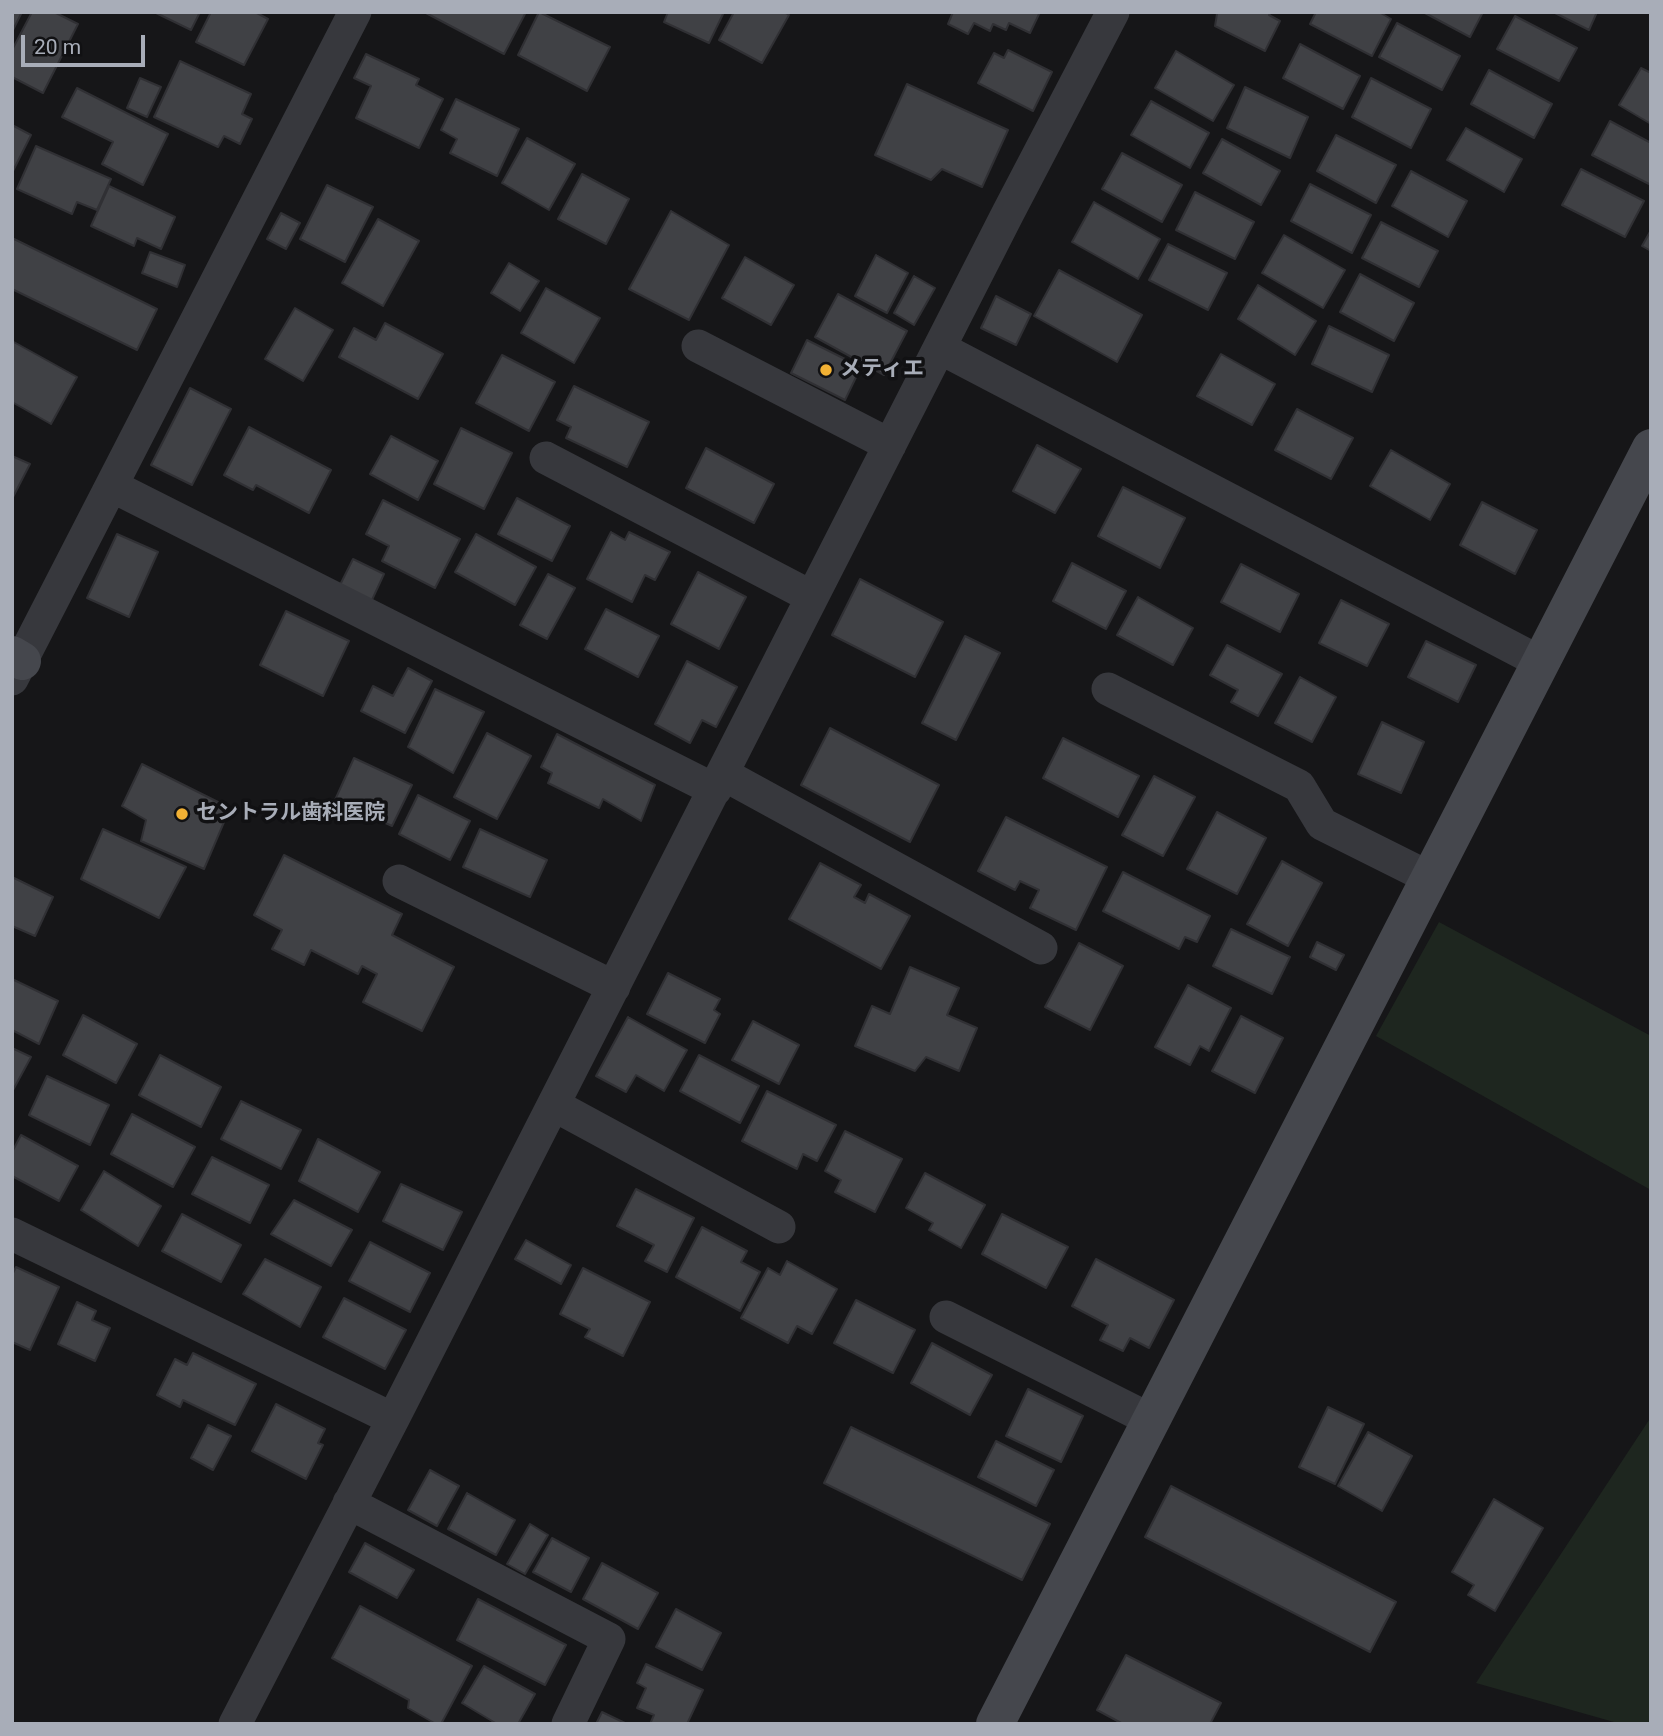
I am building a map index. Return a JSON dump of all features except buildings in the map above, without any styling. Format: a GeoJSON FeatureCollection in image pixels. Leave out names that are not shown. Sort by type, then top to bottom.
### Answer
{"type":"FeatureCollection","features":[{"type":"Feature","properties":{"kind":"street"},"geometry":{"type":"LineString","coordinates":[[15,665],[112,486],[355,12]]}},
{"type":"Feature","properties":{"kind":"street"},"geometry":{"type":"LineString","coordinates":[[235,1724],[1113,12]]}},
{"type":"Feature","properties":{"kind":"street"},"geometry":{"type":"LineString","coordinates":[[698,346],[890,446]]}},
{"type":"Feature","properties":{"kind":"street"},"geometry":{"type":"LineString","coordinates":[[940,348],[1540,662]]}},
{"type":"Feature","properties":{"kind":"street"},"geometry":{"type":"LineString","coordinates":[[995,1724],[1651,448]]}},
{"type":"Feature","properties":{"kind":"street"},"geometry":{"type":"LineString","coordinates":[[547,458],[812,597]]}},
{"type":"Feature","properties":{"kind":"street"},"geometry":{"type":"LineString","coordinates":[[112,486],[719,782],[1041,948]]}},
{"type":"Feature","properties":{"kind":"street"},"geometry":{"type":"LineString","coordinates":[[1108,689],[1298,786],[1322,824],[1430,878]]}},
{"type":"Feature","properties":{"kind":"street"},"geometry":{"type":"LineString","coordinates":[[398,881],[614,987]]}},
{"type":"Feature","properties":{"kind":"street"},"geometry":{"type":"LineString","coordinates":[[554,1105],[779,1227]]}},
{"type":"Feature","properties":{"kind":"street"},"geometry":{"type":"LineString","coordinates":[[12,1234],[393,1419]]}},
{"type":"Feature","properties":{"kind":"street"},"geometry":{"type":"LineString","coordinates":[[946,1317],[1151,1420]]}},
{"type":"Feature","properties":{"kind":"street"},"geometry":{"type":"LineString","coordinates":[[349,1503],[609,1639],[568,1724]]}},
{"type":"Feature","properties":{"kind":"shaded area"},"geometry":{"type":"Polygon","coordinates":[[[1439,922],[1651,1036],[1651,1190],[1376,1036],[1439,922]]]}},
{"type":"Feature","properties":{"kind":"shaded area"},"geometry":{"type":"Polygon","coordinates":[[[1651,1417],[1651,1724],[1621,1724],[1476,1683],[1651,1417]]]}},
{"type":"Feature","properties":{"kind":"place","name":"メティエ"},"geometry":{"type":"Point","coordinates":[826,370]}},
{"type":"Feature","properties":{"kind":"place","name":"セントラル歯科医院"},"geometry":{"type":"Point","coordinates":[182,814]}}]}
